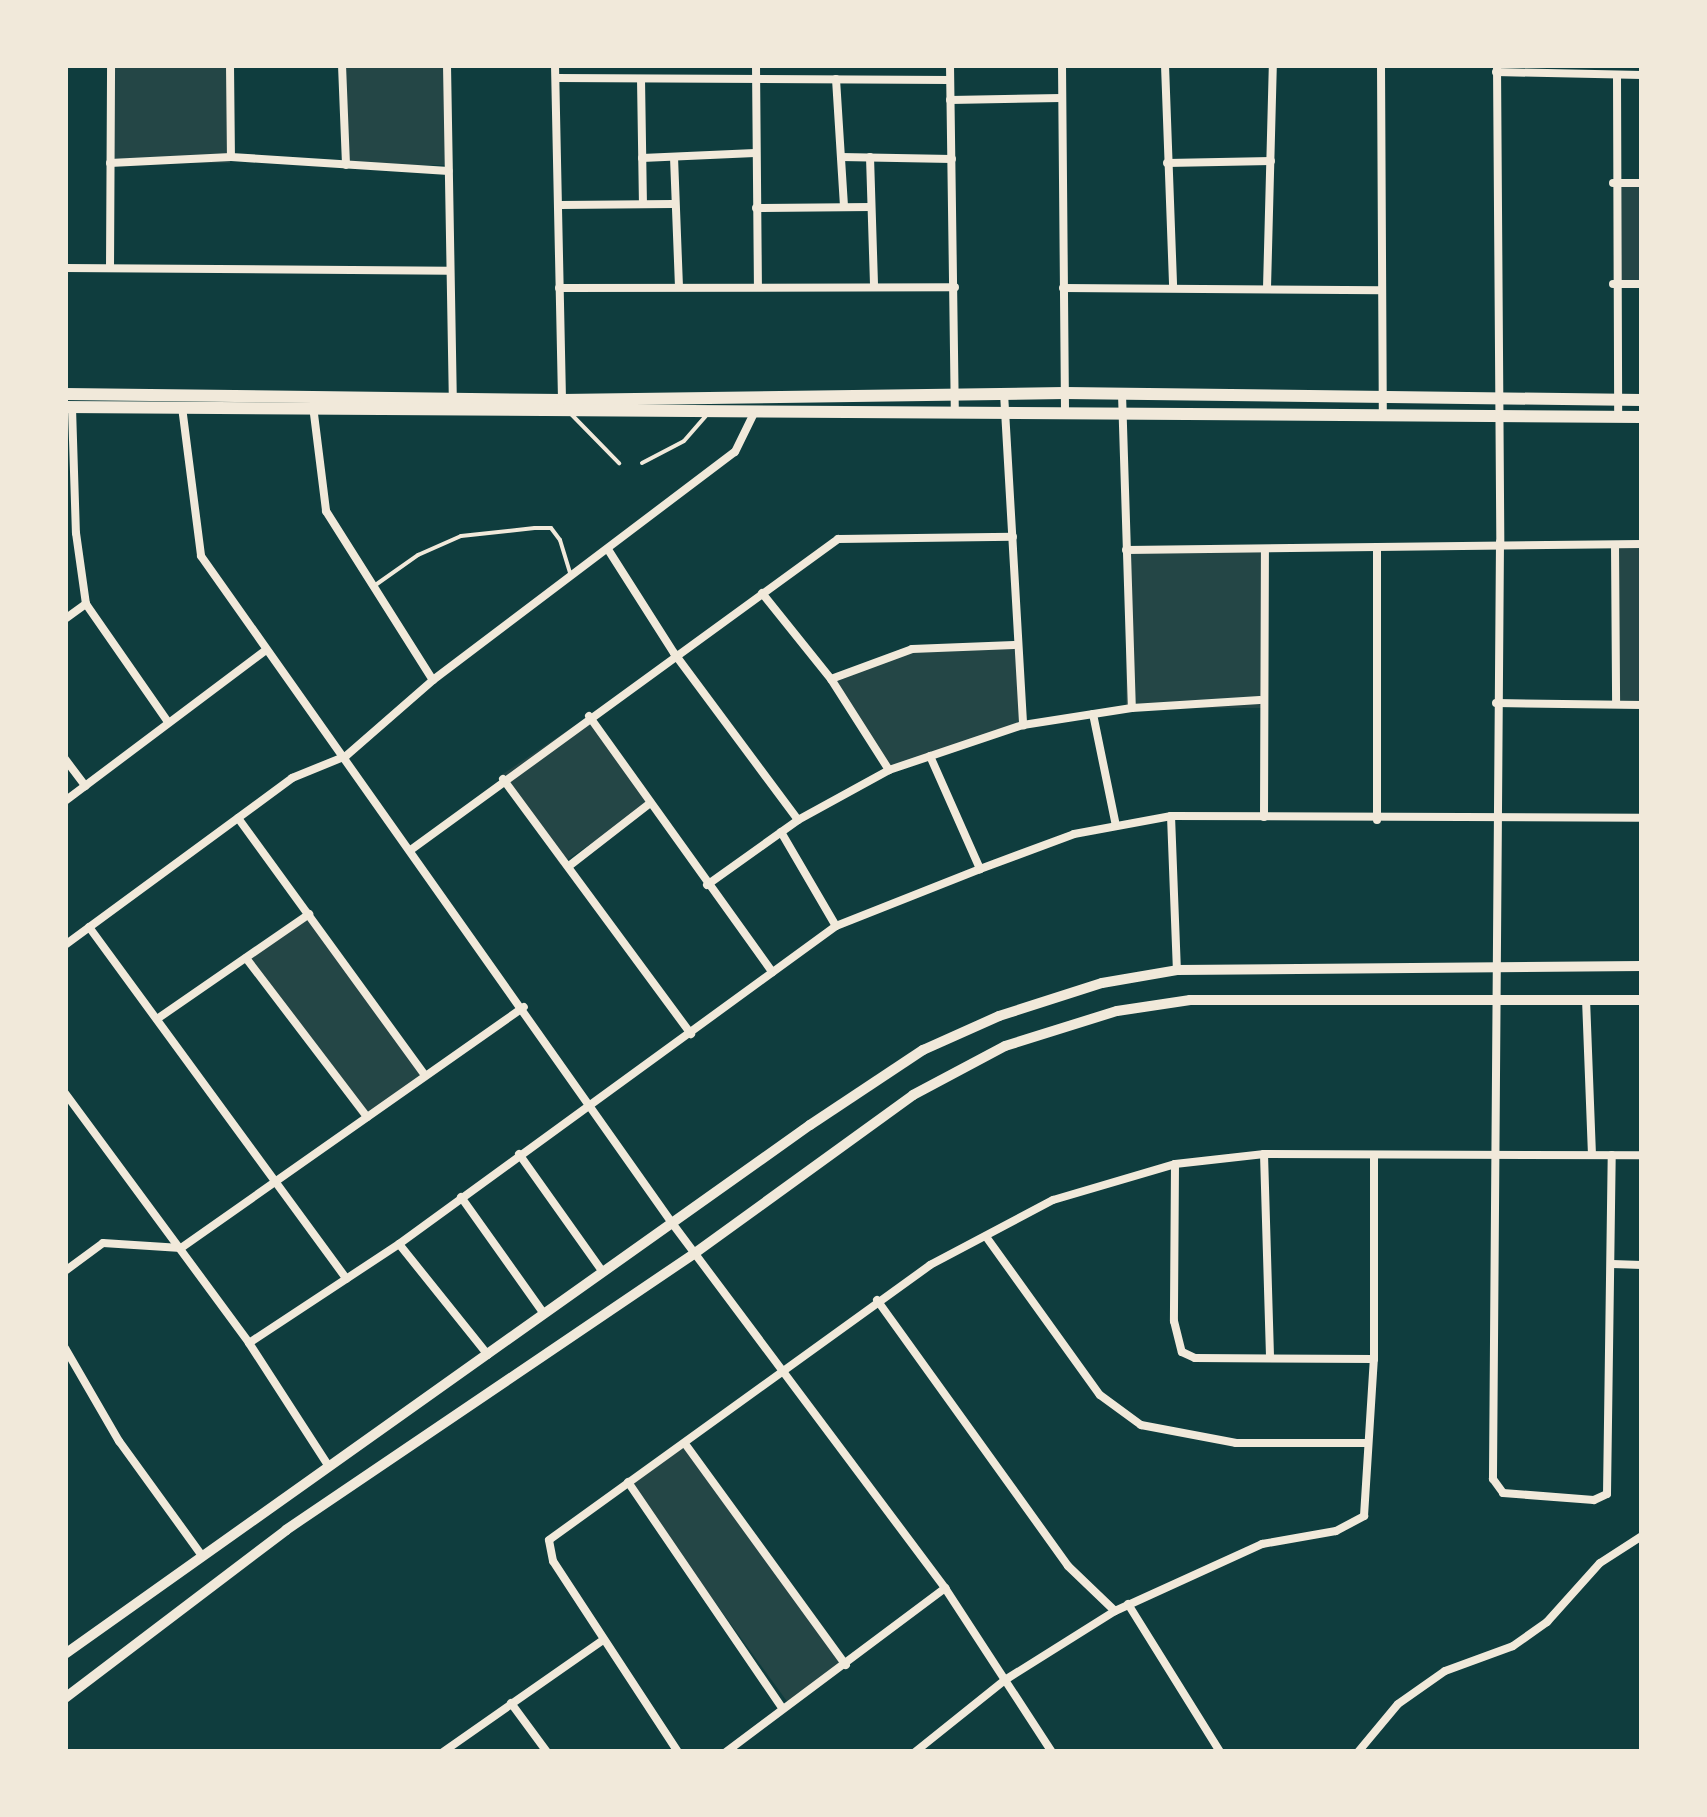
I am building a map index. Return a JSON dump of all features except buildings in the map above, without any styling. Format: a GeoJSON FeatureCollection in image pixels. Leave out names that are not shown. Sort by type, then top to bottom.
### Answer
{"type":"FeatureCollection","features":[{"type":"Feature","properties":{"kind":"main road"},"geometry":{"type":"LineString","coordinates":[[566,409],[755,396],[1064,393],[1383,397],[1642,417]]}},
{"type":"Feature","properties":{"kind":"main road"},"geometry":{"type":"LineString","coordinates":[[69,400],[453,404],[710,412],[1383,414],[1642,400]]}},
{"type":"Feature","properties":{"kind":"street"},"geometry":{"type":"LineString","coordinates":[[110,268],[111,65]]}},
{"type":"Feature","properties":{"kind":"street"},"geometry":{"type":"LineString","coordinates":[[230,65],[231,157]]}},
{"type":"Feature","properties":{"kind":"street"},"geometry":{"type":"LineString","coordinates":[[342,65],[346,165]]}},
{"type":"Feature","properties":{"kind":"street"},"geometry":{"type":"LineString","coordinates":[[447,65],[453,404]]}},
{"type":"Feature","properties":{"kind":"street"},"geometry":{"type":"LineString","coordinates":[[556,65],[559,288],[566,409]]}},
{"type":"Feature","properties":{"kind":"street"},"geometry":{"type":"LineString","coordinates":[[676,65],[676,77]]}},
{"type":"Feature","properties":{"kind":"street"},"geometry":{"type":"LineString","coordinates":[[756,65],[758,286]]}},
{"type":"Feature","properties":{"kind":"street"},"geometry":{"type":"LineString","coordinates":[[871,79],[872,65]]}},
{"type":"Feature","properties":{"kind":"street"},"geometry":{"type":"LineString","coordinates":[[950,65],[954,410]]}},
{"type":"Feature","properties":{"kind":"street"},"geometry":{"type":"LineString","coordinates":[[1062,65],[1064,412]]}},
{"type":"Feature","properties":{"kind":"street"},"geometry":{"type":"LineString","coordinates":[[1165,65],[1173,288]]}},
{"type":"Feature","properties":{"kind":"street"},"geometry":{"type":"LineString","coordinates":[[1267,288],[1273,65]]}},
{"type":"Feature","properties":{"kind":"street"},"geometry":{"type":"LineString","coordinates":[[1380,65],[1383,414]]}},
{"type":"Feature","properties":{"kind":"street"},"geometry":{"type":"LineString","coordinates":[[1612,1155],[1607,1494],[1594,1500],[1503,1493],[1492,1479],[1492,997],[1500,542],[1496,68],[1642,75]]}},
{"type":"Feature","properties":{"kind":"street"},"geometry":{"type":"LineString","coordinates":[[1618,75],[1613,183],[1618,416]]}},
{"type":"Feature","properties":{"kind":"street"},"geometry":{"type":"LineString","coordinates":[[556,78],[950,80]]}},
{"type":"Feature","properties":{"kind":"street"},"geometry":{"type":"LineString","coordinates":[[641,78],[643,204]]}},
{"type":"Feature","properties":{"kind":"street"},"geometry":{"type":"LineString","coordinates":[[836,79],[844,206]]}},
{"type":"Feature","properties":{"kind":"street"},"geometry":{"type":"LineString","coordinates":[[950,100],[1062,98]]}},
{"type":"Feature","properties":{"kind":"street"},"geometry":{"type":"LineString","coordinates":[[642,158],[755,153]]}},
{"type":"Feature","properties":{"kind":"street"},"geometry":{"type":"LineString","coordinates":[[110,163],[231,157],[449,171]]}},
{"type":"Feature","properties":{"kind":"street"},"geometry":{"type":"LineString","coordinates":[[674,157],[678,286]]}},
{"type":"Feature","properties":{"kind":"street"},"geometry":{"type":"LineString","coordinates":[[841,157],[952,159]]}},
{"type":"Feature","properties":{"kind":"street"},"geometry":{"type":"LineString","coordinates":[[870,158],[874,286]]}},
{"type":"Feature","properties":{"kind":"street"},"geometry":{"type":"LineString","coordinates":[[1167,164],[1271,161]]}},
{"type":"Feature","properties":{"kind":"street"},"geometry":{"type":"LineString","coordinates":[[1613,183],[1642,183]]}},
{"type":"Feature","properties":{"kind":"street"},"geometry":{"type":"LineString","coordinates":[[560,205],[673,204]]}},
{"type":"Feature","properties":{"kind":"street"},"geometry":{"type":"LineString","coordinates":[[756,208],[871,207]]}},
{"type":"Feature","properties":{"kind":"street"},"geometry":{"type":"LineString","coordinates":[[65,268],[450,271]]}},
{"type":"Feature","properties":{"kind":"street"},"geometry":{"type":"LineString","coordinates":[[1613,284],[1642,284]]}},
{"type":"Feature","properties":{"kind":"street"},"geometry":{"type":"LineString","coordinates":[[559,288],[955,287]]}},
{"type":"Feature","properties":{"kind":"street"},"geometry":{"type":"LineString","coordinates":[[1063,288],[1380,290]]}},
{"type":"Feature","properties":{"kind":"street"},"geometry":{"type":"LineString","coordinates":[[1004,393],[1013,537],[1014,645],[1023,725]]}},
{"type":"Feature","properties":{"kind":"street"},"geometry":{"type":"LineString","coordinates":[[1122,394],[1132,708]]}},
{"type":"Feature","properties":{"kind":"street"},"geometry":{"type":"LineString","coordinates":[[65,945],[292,778],[346,756],[433,680],[609,551],[735,452],[754,411],[755,396]]}},
{"type":"Feature","properties":{"kind":"street"},"geometry":{"type":"LineString","coordinates":[[69,400],[76,533],[86,604],[168,722]]}},
{"type":"Feature","properties":{"kind":"street"},"geometry":{"type":"LineString","coordinates":[[182,402],[201,556],[412,849],[672,1223],[945,1588],[1052,1752]]}},
{"type":"Feature","properties":{"kind":"street"},"geometry":{"type":"LineString","coordinates":[[312,403],[326,512],[433,680]]}},
{"type":"Feature","properties":{"kind":"street"},"geometry":{"type":"LineString","coordinates":[[65,532],[76,533]]}},
{"type":"Feature","properties":{"kind":"street"},"geometry":{"type":"LineString","coordinates":[[412,849],[674,654],[838,539],[1013,537]]}},
{"type":"Feature","properties":{"kind":"street"},"geometry":{"type":"LineString","coordinates":[[1126,550],[1377,548],[1500,542],[1642,544]]}},
{"type":"Feature","properties":{"kind":"street"},"geometry":{"type":"LineString","coordinates":[[1615,545],[1616,704]]}},
{"type":"Feature","properties":{"kind":"street"},"geometry":{"type":"LineString","coordinates":[[1377,548],[1377,820]]}},
{"type":"Feature","properties":{"kind":"street"},"geometry":{"type":"LineString","coordinates":[[1264,818],[1260,700],[1265,550]]}},
{"type":"Feature","properties":{"kind":"street"},"geometry":{"type":"LineString","coordinates":[[609,551],[674,654],[798,820]]}},
{"type":"Feature","properties":{"kind":"street"},"geometry":{"type":"LineString","coordinates":[[762,593],[831,679],[889,770]]}},
{"type":"Feature","properties":{"kind":"street"},"geometry":{"type":"LineString","coordinates":[[65,620],[86,604]]}},
{"type":"Feature","properties":{"kind":"street"},"geometry":{"type":"LineString","coordinates":[[831,679],[912,649],[1014,645]]}},
{"type":"Feature","properties":{"kind":"street"},"geometry":{"type":"LineString","coordinates":[[65,801],[266,650]]}},
{"type":"Feature","properties":{"kind":"street"},"geometry":{"type":"LineString","coordinates":[[708,885],[798,820],[889,770],[930,756],[1023,725],[1132,708],[1260,700]]}},
{"type":"Feature","properties":{"kind":"street"},"geometry":{"type":"LineString","coordinates":[[1496,702],[1642,705]]}},
{"type":"Feature","properties":{"kind":"street"},"geometry":{"type":"LineString","coordinates":[[1093,714],[1116,826]]}},
{"type":"Feature","properties":{"kind":"street"},"geometry":{"type":"LineString","coordinates":[[589,716],[772,972]]}},
{"type":"Feature","properties":{"kind":"street"},"geometry":{"type":"LineString","coordinates":[[930,756],[980,869]]}},
{"type":"Feature","properties":{"kind":"street"},"geometry":{"type":"LineString","coordinates":[[65,759],[86,786]]}},
{"type":"Feature","properties":{"kind":"street"},"geometry":{"type":"LineString","coordinates":[[503,779],[691,1034]]}},
{"type":"Feature","properties":{"kind":"street"},"geometry":{"type":"LineString","coordinates":[[568,866],[650,804]]}},
{"type":"Feature","properties":{"kind":"street"},"geometry":{"type":"LineString","coordinates":[[1172,816],[1177,970]]}},
{"type":"Feature","properties":{"kind":"street"},"geometry":{"type":"LineString","coordinates":[[249,1343],[399,1244],[836,926],[980,869],[1074,834],[1172,816],[1377,820],[1642,818]]}},
{"type":"Feature","properties":{"kind":"street"},"geometry":{"type":"LineString","coordinates":[[238,818],[424,1074]]}},
{"type":"Feature","properties":{"kind":"street"},"geometry":{"type":"LineString","coordinates":[[781,832],[836,926]]}},
{"type":"Feature","properties":{"kind":"street"},"geometry":{"type":"LineString","coordinates":[[157,1019],[309,914]]}},
{"type":"Feature","properties":{"kind":"street"},"geometry":{"type":"LineString","coordinates":[[88,927],[347,1279]]}},
{"type":"Feature","properties":{"kind":"street"},"geometry":{"type":"LineString","coordinates":[[246,958],[367,1116]]}},
{"type":"Feature","properties":{"kind":"street"},"geometry":{"type":"LineString","coordinates":[[65,1654],[200,1552],[922,1050],[1065,994],[1177,970],[1642,966]]}},
{"type":"Feature","properties":{"kind":"street"},"geometry":{"type":"LineString","coordinates":[[65,1698],[286,1530],[695,1253],[913,1095],[1022,1040],[1157,1003],[1492,997],[1642,1000]]}},
{"type":"Feature","properties":{"kind":"street"},"geometry":{"type":"LineString","coordinates":[[1586,998],[1592,1155]]}},
{"type":"Feature","properties":{"kind":"street"},"geometry":{"type":"LineString","coordinates":[[65,1271],[103,1243],[182,1248],[424,1074],[524,1008]]}},
{"type":"Feature","properties":{"kind":"street"},"geometry":{"type":"LineString","coordinates":[[65,1093],[182,1248],[328,1465]]}},
{"type":"Feature","properties":{"kind":"street"},"geometry":{"type":"LineString","coordinates":[[65,1112],[74,1106]]}},
{"type":"Feature","properties":{"kind":"street"},"geometry":{"type":"LineString","coordinates":[[519,1154],[603,1272]]}},
{"type":"Feature","properties":{"kind":"street"},"geometry":{"type":"LineString","coordinates":[[1264,1154],[1270,1355]]}},
{"type":"Feature","properties":{"kind":"street"},"geometry":{"type":"LineString","coordinates":[[678,1752],[553,1561],[549,1540],[686,1445],[877,1300],[1053,1200],[1176,1164],[1264,1154],[1642,1155]]}},
{"type":"Feature","properties":{"kind":"street"},"geometry":{"type":"LineString","coordinates":[[915,1752],[1005,1680],[1128,1604],[1262,1544],[1336,1530],[1364,1516],[1374,1359],[1374,1155]]}},
{"type":"Feature","properties":{"kind":"street"},"geometry":{"type":"LineString","coordinates":[[1176,1164],[1174,1321],[1182,1352],[1194,1358],[1270,1355],[1374,1359]]}},
{"type":"Feature","properties":{"kind":"street"},"geometry":{"type":"LineString","coordinates":[[461,1197],[544,1314]]}},
{"type":"Feature","properties":{"kind":"street"},"geometry":{"type":"LineString","coordinates":[[988,1238],[1100,1394],[1141,1425],[1236,1443],[1368,1443]]}},
{"type":"Feature","properties":{"kind":"street"},"geometry":{"type":"LineString","coordinates":[[399,1244],[488,1355]]}},
{"type":"Feature","properties":{"kind":"street"},"geometry":{"type":"LineString","coordinates":[[1612,1264],[1642,1265]]}},
{"type":"Feature","properties":{"kind":"street"},"geometry":{"type":"LineString","coordinates":[[877,1300],[1068,1566],[1115,1611]]}},
{"type":"Feature","properties":{"kind":"street"},"geometry":{"type":"LineString","coordinates":[[65,1348],[120,1441],[200,1552]]}},
{"type":"Feature","properties":{"kind":"street"},"geometry":{"type":"LineString","coordinates":[[686,1445],[846,1665]]}},
{"type":"Feature","properties":{"kind":"street"},"geometry":{"type":"LineString","coordinates":[[628,1482],[782,1708]]}},
{"type":"Feature","properties":{"kind":"street"},"geometry":{"type":"LineString","coordinates":[[1358,1752],[1398,1704],[1446,1671],[1513,1646],[1547,1622],[1600,1563],[1642,1536]]}},
{"type":"Feature","properties":{"kind":"street"},"geometry":{"type":"LineString","coordinates":[[726,1752],[945,1588]]}},
{"type":"Feature","properties":{"kind":"street"},"geometry":{"type":"LineString","coordinates":[[1128,1604],[1220,1752]]}},
{"type":"Feature","properties":{"kind":"street"},"geometry":{"type":"LineString","coordinates":[[443,1752],[602,1640]]}},
{"type":"Feature","properties":{"kind":"street"},"geometry":{"type":"LineString","coordinates":[[511,1703],[547,1752]]}},
{"type":"Feature","properties":{"kind":"lane"},"geometry":{"type":"LineString","coordinates":[[566,409],[619,463]]}},
{"type":"Feature","properties":{"kind":"lane"},"geometry":{"type":"LineString","coordinates":[[642,463],[684,441],[710,412]]}},
{"type":"Feature","properties":{"kind":"lane"},"geometry":{"type":"LineString","coordinates":[[374,587],[418,555],[460,536],[535,528],[551,528],[560,540],[571,578]]}},
{"type":"Feature","properties":{"kind":"shaded area"},"geometry":{"type":"Polygon","coordinates":[[[111,65],[230,65],[230,163],[111,163],[111,65]]]}},
{"type":"Feature","properties":{"kind":"shaded area"},"geometry":{"type":"Polygon","coordinates":[[[342,65],[447,65],[447,165],[342,165],[342,65]]]}},
{"type":"Feature","properties":{"kind":"shaded area"},"geometry":{"type":"Polygon","coordinates":[[[1613,183],[1642,183],[1642,284],[1613,284],[1613,183]]]}},
{"type":"Feature","properties":{"kind":"shaded area"},"geometry":{"type":"Polygon","coordinates":[[[1615,544],[1642,544],[1642,705],[1615,705],[1615,544]]]}},
{"type":"Feature","properties":{"kind":"shaded area"},"geometry":{"type":"Polygon","coordinates":[[[1126,550],[1265,550],[1265,708],[1126,708],[1126,550]]]}},
{"type":"Feature","properties":{"kind":"shaded area"},"geometry":{"type":"Polygon","coordinates":[[[913,645],[1014,645],[1023,725],[889,770],[831,679],[913,645]]]}},
{"type":"Feature","properties":{"kind":"shaded area"},"geometry":{"type":"Polygon","coordinates":[[[589,716],[649,805],[560,865],[500,776],[589,716]]]}},
{"type":"Feature","properties":{"kind":"shaded area"},"geometry":{"type":"Polygon","coordinates":[[[309,914],[425,1073],[362,1119],[247,959],[309,914]]]}},
{"type":"Feature","properties":{"kind":"shaded area"},"geometry":{"type":"Polygon","coordinates":[[[686,1445],[846,1665],[790,1706],[630,1486],[686,1445]]]}}]}
